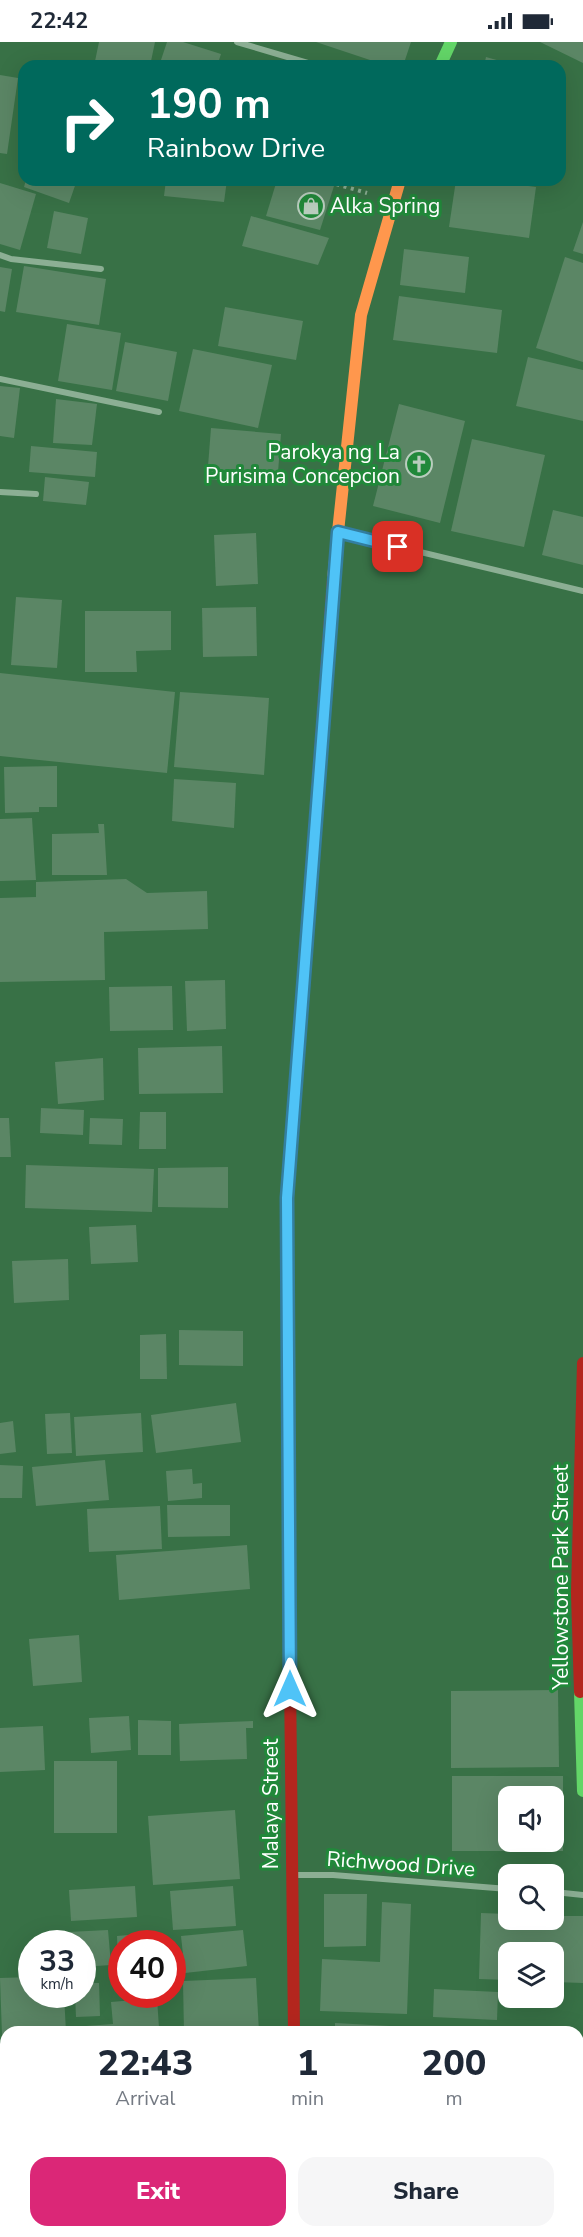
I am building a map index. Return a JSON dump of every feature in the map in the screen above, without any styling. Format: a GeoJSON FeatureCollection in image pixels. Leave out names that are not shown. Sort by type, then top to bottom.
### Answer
{"type":"FeatureCollection","features":[{"type":"Feature","properties":{"kind":"street"},"geometry":{"type":"LineString","coordinates":[[237,42],[298,60]]}},
{"type":"Feature","properties":{"kind":"street"},"geometry":{"type":"LineString","coordinates":[[443,60],[452,42]]}},
{"type":"Feature","properties":{"kind":"street","name":"Malaya Street"},"geometry":{"type":"LineString","coordinates":[[294,2026],[287,1198],[338,532],[362,315],[398,186]]}},
{"type":"Feature","properties":{"kind":"street"},"geometry":{"type":"LineString","coordinates":[[0,255],[11,259],[101,269]]}},
{"type":"Feature","properties":{"kind":"street"},"geometry":{"type":"LineString","coordinates":[[0,379],[159,412]]}},
{"type":"Feature","properties":{"kind":"street"},"geometry":{"type":"LineString","coordinates":[[0,492],[36,494]]}},
{"type":"Feature","properties":{"kind":"street"},"geometry":{"type":"LineString","coordinates":[[338,532],[583,591]]}},
{"type":"Feature","properties":{"kind":"street","name":"Yellowstone Park Street"},"geometry":{"type":"LineString","coordinates":[[583,1363],[580,1593],[583,1791]]}},
{"type":"Feature","properties":{"kind":"street","name":"Richwood Drive"},"geometry":{"type":"LineString","coordinates":[[291,1875],[333,1875],[498,1888]]}},
{"type":"Feature","properties":{"kind":"street"},"geometry":{"type":"LineString","coordinates":[[564,1893],[583,1895]]}},
{"type":"Feature","properties":{"kind":"path"},"geometry":{"type":"LineString","coordinates":[[343,186],[394,201]]}},
{"type":"Feature","properties":{"kind":"building"},"geometry":{"type":"Polygon","coordinates":[[[99,42],[155,42],[151,60],[95,60],[99,42]]]}},
{"type":"Feature","properties":{"kind":"building"},"geometry":{"type":"Polygon","coordinates":[[[167,42],[183,42],[221,54],[219,60],[161,60],[167,42]]]}},
{"type":"Feature","properties":{"kind":"building"},"geometry":{"type":"Polygon","coordinates":[[[316,42],[411,42],[405,60],[370,60],[316,42]]]}},
{"type":"Feature","properties":{"kind":"building"},"geometry":{"type":"Polygon","coordinates":[[[540,42],[583,42],[583,63],[540,42]]]}},
{"type":"Feature","properties":{"kind":"building"},"geometry":{"type":"Polygon","coordinates":[[[0,75],[18,78],[7,154],[0,153],[0,75]]]}},
{"type":"Feature","properties":{"kind":"building"},"geometry":{"type":"Polygon","coordinates":[[[0,183],[36,194],[20,250],[0,244],[0,183]]]}},
{"type":"Feature","properties":{"kind":"building"},"geometry":{"type":"Polygon","coordinates":[[[24,186],[75,186],[69,203],[24,186]]]}},
{"type":"Feature","properties":{"kind":"building"},"geometry":{"type":"Polygon","coordinates":[[[165,186],[226,186],[224,202],[164,196],[165,186]]]}},
{"type":"Feature","properties":{"kind":"building"},"geometry":{"type":"Polygon","coordinates":[[[275,186],[334,186],[320,230],[266,216],[275,186]]]}},
{"type":"Feature","properties":{"kind":"building"},"geometry":{"type":"Polygon","coordinates":[[[455,186],[536,187],[529,238],[449,227],[455,186]]]}},
{"type":"Feature","properties":{"kind":"building"},"geometry":{"type":"Polygon","coordinates":[[[54,211],[88,218],[81,254],[47,248],[54,211]]]}},
{"type":"Feature","properties":{"kind":"building"},"geometry":{"type":"Polygon","coordinates":[[[251,216],[329,238],[318,265],[242,246],[251,216]]]}},
{"type":"Feature","properties":{"kind":"building"},"geometry":{"type":"Polygon","coordinates":[[[583,222],[583,254],[573,251],[583,222]]]}},
{"type":"Feature","properties":{"kind":"building"},"geometry":{"type":"Polygon","coordinates":[[[404,249],[469,257],[465,293],[400,285],[404,249]]]}},
{"type":"Feature","properties":{"kind":"building"},"geometry":{"type":"Polygon","coordinates":[[[565,257],[583,263],[583,362],[536,348],[565,257]]]}},
{"type":"Feature","properties":{"kind":"building"},"geometry":{"type":"Polygon","coordinates":[[[24,266],[106,279],[99,325],[16,312],[24,266]]]}},
{"type":"Feature","properties":{"kind":"building"},"geometry":{"type":"Polygon","coordinates":[[[0,267],[12,269],[5,312],[0,311],[0,267]]]}},
{"type":"Feature","properties":{"kind":"building"},"geometry":{"type":"Polygon","coordinates":[[[399,296],[502,310],[497,353],[393,340],[399,296]]]}},
{"type":"Feature","properties":{"kind":"building"},"geometry":{"type":"Polygon","coordinates":[[[225,307],[303,321],[296,360],[218,346],[225,307]]]}},
{"type":"Feature","properties":{"kind":"building"},"geometry":{"type":"Polygon","coordinates":[[[67,324],[121,333],[112,390],[58,381],[67,324]]]}},
{"type":"Feature","properties":{"kind":"building"},"geometry":{"type":"Polygon","coordinates":[[[125,342],[177,352],[168,401],[116,391],[125,342]]]}},
{"type":"Feature","properties":{"kind":"building"},"geometry":{"type":"Polygon","coordinates":[[[193,349],[272,365],[258,428],[179,411],[193,349]]]}},
{"type":"Feature","properties":{"kind":"building"},"geometry":{"type":"Polygon","coordinates":[[[528,357],[583,370],[583,421],[516,406],[528,357]]]}},
{"type":"Feature","properties":{"kind":"building"},"geometry":{"type":"Polygon","coordinates":[[[0,386],[20,388],[14,438],[0,436],[0,386]]]}},
{"type":"Feature","properties":{"kind":"building"},"geometry":{"type":"Polygon","coordinates":[[[56,399],[97,404],[92,445],[53,443],[56,399]]]}},
{"type":"Feature","properties":{"kind":"building","name":"Parokya ng La Purisima Concepcion"},"geometry":{"type":"Polygon","coordinates":[[[399,404],[465,421],[440,523],[373,506],[399,404]]]}},
{"type":"Feature","properties":{"kind":"building"},"geometry":{"type":"Polygon","coordinates":[[[211,428],[281,434],[277,485],[207,479],[211,428]]]}},
{"type":"Feature","properties":{"kind":"building"},"geometry":{"type":"Polygon","coordinates":[[[472,439],[545,455],[524,547],[451,531],[472,439]]]}},
{"type":"Feature","properties":{"kind":"building"},"geometry":{"type":"Polygon","coordinates":[[[31,446],[97,452],[95,477],[29,472],[31,446]]]}},
{"type":"Feature","properties":{"kind":"building"},"geometry":{"type":"Polygon","coordinates":[[[45,477],[89,482],[86,505],[43,501],[45,477]]]}},
{"type":"Feature","properties":{"kind":"building"},"geometry":{"type":"Polygon","coordinates":[[[553,510],[583,517],[583,565],[542,555],[553,510]]]}},
{"type":"Feature","properties":{"kind":"building"},"geometry":{"type":"Polygon","coordinates":[[[256,533],[258,584],[216,586],[214,535],[256,533]]]}},
{"type":"Feature","properties":{"kind":"building"},"geometry":{"type":"Polygon","coordinates":[[[16,597],[62,600],[57,668],[11,665],[16,597]]]}},
{"type":"Feature","properties":{"kind":"building"},"geometry":{"type":"Polygon","coordinates":[[[256,607],[257,656],[203,657],[202,608],[256,607]]]}},
{"type":"Feature","properties":{"kind":"building"},"geometry":{"type":"Polygon","coordinates":[[[85,611],[171,611],[171,650],[136,651],[137,672],[85,672],[85,611]]]}},
{"type":"Feature","properties":{"kind":"building"},"geometry":{"type":"Polygon","coordinates":[[[0,673],[175,692],[167,773],[0,756],[0,673]]]}},
{"type":"Feature","properties":{"kind":"building"},"geometry":{"type":"Polygon","coordinates":[[[180,692],[269,698],[264,775],[174,767],[180,692]]]}},
{"type":"Feature","properties":{"kind":"building"},"geometry":{"type":"Polygon","coordinates":[[[57,766],[57,807],[39,807],[39,812],[5,813],[4,767],[57,766]]]}},
{"type":"Feature","properties":{"kind":"building"},"geometry":{"type":"Polygon","coordinates":[[[174,779],[236,783],[234,828],[172,821],[174,779]]]}},
{"type":"Feature","properties":{"kind":"building"},"geometry":{"type":"Polygon","coordinates":[[[32,818],[36,880],[0,881],[0,819],[32,818]]]}},
{"type":"Feature","properties":{"kind":"building"},"geometry":{"type":"Polygon","coordinates":[[[98,824],[104,824],[107,875],[52,875],[52,834],[99,833],[98,824]]]}},
{"type":"Feature","properties":{"kind":"building"},"geometry":{"type":"Polygon","coordinates":[[[126,879],[147,893],[207,891],[208,929],[104,932],[105,980],[0,982],[0,898],[36,897],[36,882],[126,879]]]}},
{"type":"Feature","properties":{"kind":"building"},"geometry":{"type":"Polygon","coordinates":[[[225,980],[226,1029],[187,1031],[185,981],[225,980]]]}},
{"type":"Feature","properties":{"kind":"building"},"geometry":{"type":"Polygon","coordinates":[[[172,986],[173,1030],[110,1031],[109,987],[172,986]]]}},
{"type":"Feature","properties":{"kind":"building"},"geometry":{"type":"Polygon","coordinates":[[[222,1046],[223,1093],[139,1094],[138,1048],[222,1046]]]}},
{"type":"Feature","properties":{"kind":"building"},"geometry":{"type":"Polygon","coordinates":[[[103,1058],[104,1100],[58,1104],[55,1062],[103,1058]]]}},
{"type":"Feature","properties":{"kind":"building"},"geometry":{"type":"Polygon","coordinates":[[[41,1108],[84,1110],[83,1135],[40,1133],[41,1108]]]}},
{"type":"Feature","properties":{"kind":"building"},"geometry":{"type":"Polygon","coordinates":[[[140,1112],[166,1112],[166,1149],[139,1149],[140,1112]]]}},
{"type":"Feature","properties":{"kind":"building"},"geometry":{"type":"Polygon","coordinates":[[[0,1118],[9,1118],[11,1157],[0,1157],[0,1118]]]}},
{"type":"Feature","properties":{"kind":"building"},"geometry":{"type":"Polygon","coordinates":[[[90,1118],[123,1119],[122,1145],[89,1144],[90,1118]]]}},
{"type":"Feature","properties":{"kind":"building"},"geometry":{"type":"Polygon","coordinates":[[[26,1165],[154,1169],[152,1212],[25,1208],[26,1165]]]}},
{"type":"Feature","properties":{"kind":"building"},"geometry":{"type":"Polygon","coordinates":[[[228,1167],[228,1208],[158,1207],[158,1168],[228,1167]]]}},
{"type":"Feature","properties":{"kind":"building"},"geometry":{"type":"Polygon","coordinates":[[[136,1225],[138,1262],[91,1264],[89,1227],[136,1225]]]}},
{"type":"Feature","properties":{"kind":"building"},"geometry":{"type":"Polygon","coordinates":[[[68,1259],[69,1300],[14,1303],[12,1261],[68,1259]]]}},
{"type":"Feature","properties":{"kind":"building"},"geometry":{"type":"Polygon","coordinates":[[[179,1330],[243,1331],[243,1366],[179,1365],[179,1330]]]}},
{"type":"Feature","properties":{"kind":"building"},"geometry":{"type":"Polygon","coordinates":[[[166,1334],[167,1379],[140,1379],[140,1335],[166,1334]]]}},
{"type":"Feature","properties":{"kind":"building"},"geometry":{"type":"Polygon","coordinates":[[[236,1403],[241,1442],[156,1453],[151,1415],[236,1403]]]}},
{"type":"Feature","properties":{"kind":"building"},"geometry":{"type":"Polygon","coordinates":[[[70,1413],[72,1453],[47,1454],[45,1414],[70,1413]]]}},
{"type":"Feature","properties":{"kind":"building"},"geometry":{"type":"Polygon","coordinates":[[[141,1413],[143,1452],[76,1456],[74,1417],[141,1413]]]}},
{"type":"Feature","properties":{"kind":"building"},"geometry":{"type":"Polygon","coordinates":[[[13,1421],[16,1452],[0,1454],[0,1423],[13,1421]]]}},
{"type":"Feature","properties":{"kind":"building"},"geometry":{"type":"Polygon","coordinates":[[[105,1460],[109,1500],[36,1506],[32,1467],[105,1460]]]}},
{"type":"Feature","properties":{"kind":"building"},"geometry":{"type":"Polygon","coordinates":[[[0,1465],[23,1466],[22,1498],[0,1498],[0,1465]]]}},
{"type":"Feature","properties":{"kind":"building"},"geometry":{"type":"Polygon","coordinates":[[[192,1469],[193,1484],[202,1483],[202,1498],[168,1501],[166,1471],[192,1469]]]}},
{"type":"Feature","properties":{"kind":"building"},"geometry":{"type":"Polygon","coordinates":[[[167,1505],[230,1505],[230,1536],[168,1537],[167,1505]]]}},
{"type":"Feature","properties":{"kind":"building"},"geometry":{"type":"Polygon","coordinates":[[[160,1506],[162,1549],[89,1552],[87,1509],[160,1506]]]}},
{"type":"Feature","properties":{"kind":"building"},"geometry":{"type":"Polygon","coordinates":[[[247,1545],[250,1589],[119,1600],[116,1555],[247,1545]]]}},
{"type":"Feature","properties":{"kind":"building"},"geometry":{"type":"Polygon","coordinates":[[[79,1635],[82,1682],[33,1686],[29,1639],[79,1635]]]}},
{"type":"Feature","properties":{"kind":"building"},"geometry":{"type":"Polygon","coordinates":[[[558,1690],[559,1767],[451,1768],[451,1691],[558,1690]]]}},
{"type":"Feature","properties":{"kind":"building"},"geometry":{"type":"Polygon","coordinates":[[[129,1716],[131,1750],[91,1753],[89,1718],[129,1716]]]}},
{"type":"Feature","properties":{"kind":"building"},"geometry":{"type":"Polygon","coordinates":[[[138,1720],[171,1721],[171,1755],[138,1755],[138,1720]]]}},
{"type":"Feature","properties":{"kind":"building"},"geometry":{"type":"Polygon","coordinates":[[[253,1721],[253,1728],[246,1728],[247,1759],[180,1761],[179,1724],[253,1721]]]}},
{"type":"Feature","properties":{"kind":"building"},"geometry":{"type":"Polygon","coordinates":[[[43,1726],[45,1770],[0,1772],[0,1728],[43,1726]]]}},
{"type":"Feature","properties":{"kind":"building"},"geometry":{"type":"Polygon","coordinates":[[[54,1761],[117,1761],[117,1833],[54,1833],[54,1761]]]}},
{"type":"Feature","properties":{"kind":"building"},"geometry":{"type":"Polygon","coordinates":[[[452,1776],[563,1776],[563,1786],[498,1786],[498,1851],[452,1851],[452,1776]]]}},
{"type":"Feature","properties":{"kind":"building"},"geometry":{"type":"Polygon","coordinates":[[[235,1810],[240,1879],[153,1885],[148,1816],[235,1810]]]}},
{"type":"Feature","properties":{"kind":"building"},"geometry":{"type":"Polygon","coordinates":[[[135,1886],[137,1917],[71,1921],[69,1890],[135,1886]]]}},
{"type":"Feature","properties":{"kind":"building"},"geometry":{"type":"Polygon","coordinates":[[[233,1886],[236,1926],[173,1930],[170,1891],[233,1886]]]}},
{"type":"Feature","properties":{"kind":"building"},"geometry":{"type":"Polygon","coordinates":[[[324,1894],[367,1894],[366,1946],[324,1947],[324,1894]]]}},
{"type":"Feature","properties":{"kind":"building"},"geometry":{"type":"Polygon","coordinates":[[[382,1902],[411,1904],[407,2014],[320,2011],[322,1959],[380,1962],[382,1902]]]}},
{"type":"Feature","properties":{"kind":"building"},"geometry":{"type":"Polygon","coordinates":[[[481,1913],[498,1914],[498,1930],[564,1930],[564,1916],[583,1916],[583,1983],[564,1982],[564,1942],[498,1942],[498,1980],[479,1979],[481,1913]]]}},
{"type":"Feature","properties":{"kind":"building"},"geometry":{"type":"Polygon","coordinates":[[[108,1930],[108,1965],[96,1966],[96,1931],[108,1930]]]}},
{"type":"Feature","properties":{"kind":"building"},"geometry":{"type":"Polygon","coordinates":[[[243,1930],[247,1966],[186,1973],[186,1936],[243,1930]]]}},
{"type":"Feature","properties":{"kind":"building"},"geometry":{"type":"Polygon","coordinates":[[[18,1977],[18,2008],[65,2008],[66,2026],[2,2026],[0,1978],[18,1977]]]}},
{"type":"Feature","properties":{"kind":"building"},"geometry":{"type":"Polygon","coordinates":[[[256,1978],[259,2026],[184,2026],[186,1981],[256,1978]]]}},
{"type":"Feature","properties":{"kind":"building"},"geometry":{"type":"Polygon","coordinates":[[[96,1983],[99,1983],[100,2016],[76,2017],[76,2008],[96,2008],[96,1983]]]}},
{"type":"Feature","properties":{"kind":"building"},"geometry":{"type":"Polygon","coordinates":[[[434,1989],[498,1992],[497,2020],[433,2017],[434,1989]]]}},
{"type":"Feature","properties":{"kind":"building"},"geometry":{"type":"Polygon","coordinates":[[[112,2008],[158,2008],[159,2026],[86,2026],[113,2024],[112,2008]]]}},
{"type":"Feature","properties":{"kind":"building"},"geometry":{"type":"Polygon","coordinates":[[[335,2023],[390,2026],[335,2026],[335,2023]]]}},
{"type":"Feature","properties":{"kind":"traffic: fast"},"geometry":{"type":"LineString","coordinates":[[443,60],[451,42]]}},
{"type":"Feature","properties":{"kind":"traffic: fast"},"geometry":{"type":"LineString","coordinates":[[287,1207],[305,953]]}},
{"type":"Feature","properties":{"kind":"traffic: fast"},"geometry":{"type":"LineString","coordinates":[[580,1692],[583,1791]]}},
{"type":"Feature","properties":{"kind":"traffic: slow"},"geometry":{"type":"LineString","coordinates":[[333,579],[361,315],[398,186]]}},
{"type":"Feature","properties":{"kind":"traffic: slow"},"geometry":{"type":"LineString","coordinates":[[287,1207],[290,1678]]}},
{"type":"Feature","properties":{"kind":"traffic: jam"},"geometry":{"type":"LineString","coordinates":[[305,953],[333,579]]}},
{"type":"Feature","properties":{"kind":"traffic: jam"},"geometry":{"type":"LineString","coordinates":[[580,1692],[577,1593],[583,1363]]}},
{"type":"Feature","properties":{"kind":"traffic: jam"},"geometry":{"type":"LineString","coordinates":[[290,1678],[294,2026]]}},
{"type":"Feature","properties":{"kind":"place","name":"Alka Spring"},"geometry":{"type":"Point","coordinates":[311,206]}},
{"type":"Feature","properties":{"kind":"place","name":"Parokya ng La Purisima Concepcion"},"geometry":{"type":"Point","coordinates":[419,464]}},
{"type":"Feature","properties":{"kind":"route"},"geometry":{"type":"LineString","coordinates":[[290,1689],[287,1198],[338,532],[398,547]]}}]}
